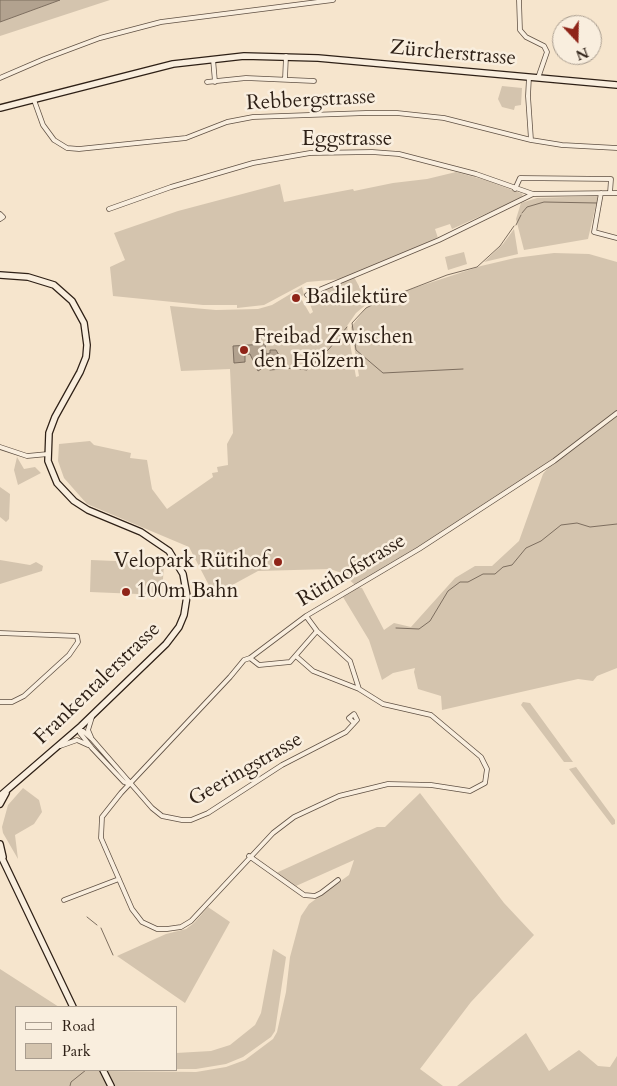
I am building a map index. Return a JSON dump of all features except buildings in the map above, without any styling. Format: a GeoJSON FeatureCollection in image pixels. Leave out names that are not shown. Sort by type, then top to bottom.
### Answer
{"type":"FeatureCollection","features":[{"type":"Feature","properties":{"kind":"main road","name":"Zürcherstrasse"},"geometry":{"type":"LineString","coordinates":[[0,108],[158,68],[213,58],[286,56],[617,85]]}},
{"type":"Feature","properties":{"kind":"main road","name":"Frankentalerstrasse"},"geometry":{"type":"LineString","coordinates":[[0,275],[28,276],[54,285],[72,301],[84,323],[86,357],[52,425],[48,454],[52,473],[63,491],[88,510],[141,532],[159,542],[177,561],[187,588],[184,615],[174,634],[79,729],[7,791],[0,804]]}},
{"type":"Feature","properties":{"kind":"main road"},"geometry":{"type":"LineString","coordinates":[[0,795],[7,791]]}},
{"type":"Feature","properties":{"kind":"main road"},"geometry":{"type":"LineString","coordinates":[[0,844],[1,857],[73,1006]]}},
{"type":"Feature","properties":{"kind":"main road"},"geometry":{"type":"LineString","coordinates":[[104,1071],[111,1086]]}},
{"type":"Feature","properties":{"kind":"street"},"geometry":{"type":"LineString","coordinates":[[0,78],[100,38],[160,22],[333,0]]}},
{"type":"Feature","properties":{"kind":"street"},"geometry":{"type":"LineString","coordinates":[[519,0],[520,30],[526,37],[547,48],[547,55],[538,78]]}},
{"type":"Feature","properties":{"kind":"street"},"geometry":{"type":"LineString","coordinates":[[285,79],[286,56]]}},
{"type":"Feature","properties":{"kind":"street"},"geometry":{"type":"LineString","coordinates":[[213,58],[215,82]]}},
{"type":"Feature","properties":{"kind":"street"},"geometry":{"type":"LineString","coordinates":[[529,77],[530,140]]}},
{"type":"Feature","properties":{"kind":"street"},"geometry":{"type":"LineString","coordinates":[[207,82],[246,78],[314,81]]}},
{"type":"Feature","properties":{"kind":"street","name":"Rebbergstrasse"},"geometry":{"type":"LineString","coordinates":[[32,100],[43,125],[54,140],[67,148],[79,149],[186,138],[227,122],[253,117],[366,113],[397,113],[444,118],[530,140],[562,145],[617,148]]}},
{"type":"Feature","properties":{"kind":"street","name":"Eggstrasse"},"geometry":{"type":"LineString","coordinates":[[110,209],[164,189],[253,162],[310,152],[399,154],[476,174],[532,194],[617,193]]}},
{"type":"Feature","properties":{"kind":"street"},"geometry":{"type":"LineString","coordinates":[[515,189],[520,178],[611,179],[610,193]]}},
{"type":"Feature","properties":{"kind":"street"},"geometry":{"type":"LineString","coordinates":[[307,295],[439,240],[520,202],[532,194]]}},
{"type":"Feature","properties":{"kind":"street"},"geometry":{"type":"LineString","coordinates":[[601,194],[594,232],[617,238]]}},
{"type":"Feature","properties":{"kind":"street"},"geometry":{"type":"LineString","coordinates":[[0,214],[2,217],[0,220]]}},
{"type":"Feature","properties":{"kind":"street","name":"Rütihofstrasse"},"geometry":{"type":"LineString","coordinates":[[119,879],[102,838],[100,823],[104,812],[244,660],[250,658],[306,616],[419,549],[554,461],[617,413]]}},
{"type":"Feature","properties":{"kind":"street"},"geometry":{"type":"LineString","coordinates":[[0,447],[27,456],[48,454]]}},
{"type":"Feature","properties":{"kind":"street"},"geometry":{"type":"LineString","coordinates":[[306,616],[317,631],[350,661],[359,688]]}},
{"type":"Feature","properties":{"kind":"street"},"geometry":{"type":"LineString","coordinates":[[250,658],[264,666],[287,663],[297,657],[317,631]]}},
{"type":"Feature","properties":{"kind":"street"},"geometry":{"type":"LineString","coordinates":[[0,633],[78,636],[77,644],[72,652],[24,696],[12,702],[0,702]]}},
{"type":"Feature","properties":{"kind":"street"},"geometry":{"type":"LineString","coordinates":[[64,900],[119,879],[132,909],[142,922],[157,929],[174,929],[191,921],[250,856],[288,821],[339,796],[388,784],[431,785],[470,791],[476,790],[485,783],[488,768],[481,757],[432,716],[388,706],[359,688],[313,671],[297,657]]}},
{"type":"Feature","properties":{"kind":"street"},"geometry":{"type":"LineString","coordinates":[[92,716],[88,730],[92,739]]}},
{"type":"Feature","properties":{"kind":"street","name":"Geeringstrasse"},"geometry":{"type":"LineString","coordinates":[[79,729],[92,748],[122,780],[129,784],[162,816],[170,819],[191,820],[208,813],[282,765],[340,735],[350,728],[353,722]]}},
{"type":"Feature","properties":{"kind":"street","name":"Geeringstrasse"},"geometry":{"type":"LineString","coordinates":[[79,729],[92,739],[128,779],[129,784]]}},
{"type":"Feature","properties":{"kind":"street"},"geometry":{"type":"LineString","coordinates":[[56,747],[77,740],[92,748]]}},
{"type":"Feature","properties":{"kind":"street"},"geometry":{"type":"LineString","coordinates":[[250,856],[304,895],[315,896],[338,880]]}},
{"type":"Feature","properties":{"kind":"green space"},"geometry":{"type":"Polygon","coordinates":[[[60,0],[110,0],[0,36],[0,22],[60,0]]]}},
{"type":"Feature","properties":{"kind":"green space"},"geometry":{"type":"Polygon","coordinates":[[[502,86],[522,88],[521,105],[515,106],[514,110],[502,107],[498,99],[502,86]]]}},
{"type":"Feature","properties":{"kind":"green space"},"geometry":{"type":"Polygon","coordinates":[[[456,172],[523,194],[521,198],[452,229],[450,224],[435,229],[438,238],[342,279],[307,282],[264,305],[237,308],[237,305],[203,305],[113,296],[110,267],[125,260],[114,233],[178,211],[280,184],[284,202],[353,189],[354,191],[393,183],[427,179],[456,172]]]}},
{"type":"Feature","properties":{"kind":"green space"},"geometry":{"type":"Polygon","coordinates":[[[598,196],[588,239],[524,250],[516,219],[521,203],[537,198],[598,196]]]}},
{"type":"Feature","properties":{"kind":"green space"},"geometry":{"type":"Polygon","coordinates":[[[514,229],[518,254],[484,262],[503,244],[514,229]]]}},
{"type":"Feature","properties":{"kind":"green space"},"geometry":{"type":"Polygon","coordinates":[[[464,252],[467,264],[448,270],[445,257],[464,252]]]}},
{"type":"Feature","properties":{"kind":"green space"},"geometry":{"type":"Polygon","coordinates":[[[554,253],[589,254],[617,262],[617,668],[597,676],[593,681],[578,679],[442,710],[441,696],[418,689],[414,672],[415,668],[393,673],[382,680],[369,640],[343,597],[357,587],[362,588],[384,630],[394,623],[411,627],[455,578],[475,566],[492,566],[519,541],[543,474],[555,459],[355,585],[342,573],[330,569],[258,571],[214,595],[189,547],[87,504],[64,478],[58,461],[59,444],[90,441],[94,445],[131,453],[130,458],[147,460],[152,489],[167,509],[213,477],[212,473],[218,472],[217,467],[228,465],[227,444],[233,433],[230,369],[181,371],[170,306],[216,310],[258,309],[272,305],[302,287],[304,295],[300,297],[310,314],[313,312],[308,299],[310,295],[354,277],[368,303],[356,313],[347,326],[356,377],[359,376],[351,327],[366,308],[402,292],[481,266],[515,258],[554,253]]]}},
{"type":"Feature","properties":{"kind":"green space"},"geometry":{"type":"Polygon","coordinates":[[[17,457],[24,469],[35,467],[41,473],[18,485],[14,470],[17,457]]]}},
{"type":"Feature","properties":{"kind":"green space"},"geometry":{"type":"Polygon","coordinates":[[[0,487],[10,494],[9,519],[6,522],[0,517],[0,487]]]}},
{"type":"Feature","properties":{"kind":"green space"},"geometry":{"type":"Polygon","coordinates":[[[0,560],[30,565],[36,562],[43,566],[42,571],[0,584],[0,560]]]}},
{"type":"Feature","properties":{"kind":"green space"},"geometry":{"type":"Polygon","coordinates":[[[91,560],[164,563],[162,595],[90,592],[91,560]]]}},
{"type":"Feature","properties":{"kind":"green space"},"geometry":{"type":"Polygon","coordinates":[[[523,702],[530,703],[573,762],[564,762],[521,705],[523,702]]]}},
{"type":"Feature","properties":{"kind":"green space"},"geometry":{"type":"Polygon","coordinates":[[[576,767],[615,820],[615,824],[612,825],[569,769],[576,767]]]}},
{"type":"Feature","properties":{"kind":"green space"},"geometry":{"type":"Polygon","coordinates":[[[23,788],[39,800],[42,812],[34,824],[15,835],[18,859],[3,833],[2,827],[8,805],[23,788]]]}},
{"type":"Feature","properties":{"kind":"green space"},"geometry":{"type":"Polygon","coordinates":[[[420,793],[504,903],[534,935],[471,1002],[420,1069],[443,1086],[0,1086],[0,969],[57,1006],[15,1006],[15,1071],[196,1072],[226,1067],[245,1060],[273,1039],[277,1032],[286,992],[290,957],[301,916],[309,904],[349,875],[354,860],[296,886],[276,873],[377,827],[385,827],[420,793]]]}},
{"type":"Feature","properties":{"kind":"green space"},"geometry":{"type":"Polygon","coordinates":[[[208,907],[230,922],[185,1003],[117,956],[166,934],[186,929],[208,907]]]}},
{"type":"Feature","properties":{"kind":"green space"},"geometry":{"type":"Polygon","coordinates":[[[273,949],[286,957],[275,1031],[271,1037],[243,1057],[226,1064],[196,1069],[178,1069],[178,1053],[211,1051],[230,1045],[255,1025],[261,1013],[273,949]]]}},
{"type":"Feature","properties":{"kind":"green space"},"geometry":{"type":"Polygon","coordinates":[[[526,1033],[549,1071],[579,1050],[598,1066],[610,1067],[617,1056],[617,1086],[457,1086],[526,1033]]]}},
{"type":"Feature","properties":{"kind":"shaded area"},"geometry":{"type":"Polygon","coordinates":[[[0,0],[60,0],[0,22],[0,0]]]}},
{"type":"Feature","properties":{"kind":"shaded area"},"geometry":{"type":"Polygon","coordinates":[[[265,344],[266,354],[270,353],[270,350],[276,350],[280,357],[258,371],[250,354],[245,355],[245,362],[234,363],[233,346],[265,344]]]}},
{"type":"Feature","properties":{"kind":"waterway"},"geometry":{"type":"LineString","coordinates":[[522,213],[527,207],[544,202],[597,203]]}},
{"type":"Feature","properties":{"kind":"waterway"},"geometry":{"type":"LineString","coordinates":[[516,225],[521,215]]}},
{"type":"Feature","properties":{"kind":"waterway"},"geometry":{"type":"LineString","coordinates":[[463,369],[383,373],[356,350],[352,323],[366,308],[380,301],[447,275],[477,267],[500,246],[514,226]]}},
{"type":"Feature","properties":{"kind":"waterway"},"geometry":{"type":"LineString","coordinates":[[270,370],[293,368],[307,370],[329,349],[347,327]]}},
{"type":"Feature","properties":{"kind":"waterway"},"geometry":{"type":"LineString","coordinates":[[396,628],[419,629],[430,621],[448,591],[460,582],[468,582],[483,574],[495,574],[503,567],[512,565],[526,548],[541,541],[561,525],[577,523],[590,527],[617,524]]}},
{"type":"Feature","properties":{"kind":"waterway"},"geometry":{"type":"LineString","coordinates":[[87,917],[97,925]]}},
{"type":"Feature","properties":{"kind":"waterway"},"geometry":{"type":"LineString","coordinates":[[101,928],[113,955]]}},
{"type":"Feature","properties":{"kind":"waterway"},"geometry":{"type":"LineString","coordinates":[[70,1086],[71,1082],[85,1071]]}},
{"type":"Feature","properties":{"kind":"place","name":"Badilektüre"},"geometry":{"type":"Point","coordinates":[296,298]}},
{"type":"Feature","properties":{"kind":"place","name":"Freibad Zwischen den Hölzern"},"geometry":{"type":"Point","coordinates":[244,350]}},
{"type":"Feature","properties":{"kind":"place","name":"Velopark Rütihof"},"geometry":{"type":"Point","coordinates":[278,562]}},
{"type":"Feature","properties":{"kind":"place","name":"100m Bahn"},"geometry":{"type":"Point","coordinates":[126,592]}}]}
